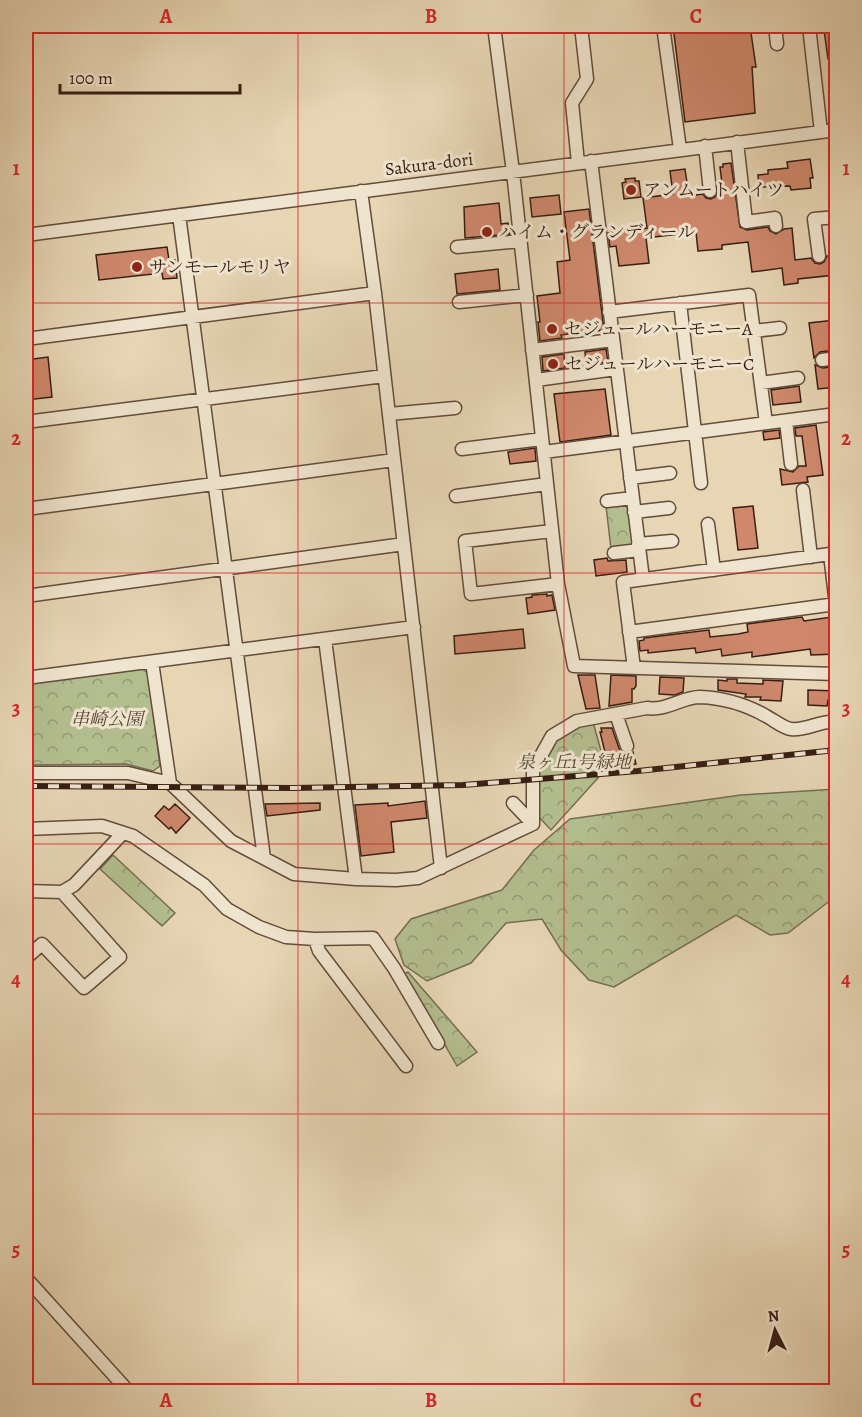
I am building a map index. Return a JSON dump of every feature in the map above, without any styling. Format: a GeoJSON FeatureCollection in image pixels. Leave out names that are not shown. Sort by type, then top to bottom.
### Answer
{"type":"FeatureCollection","features":[{"type":"Feature","properties":{"kind":"street"},"geometry":{"type":"LineString","coordinates":[[494,26],[521,241],[558,584],[574,666],[837,674]]}},
{"type":"Feature","properties":{"kind":"street"},"geometry":{"type":"LineString","coordinates":[[578,163],[572,103],[587,79],[581,26]]}},
{"type":"Feature","properties":{"kind":"street"},"geometry":{"type":"LineString","coordinates":[[663,26],[680,149]]}},
{"type":"Feature","properties":{"kind":"street"},"geometry":{"type":"LineString","coordinates":[[775,26],[777,44]]}},
{"type":"Feature","properties":{"kind":"street"},"geometry":{"type":"LineString","coordinates":[[809,26],[821,132]]}},
{"type":"Feature","properties":{"kind":"street"},"geometry":{"type":"LineString","coordinates":[[836,130],[837,146]]}},
{"type":"Feature","properties":{"kind":"street","name":"Sakura-dori"},"geometry":{"type":"LineString","coordinates":[[26,235],[836,130]]}},
{"type":"Feature","properties":{"kind":"street"},"geometry":{"type":"LineString","coordinates":[[737,142],[746,222],[775,218],[776,226]]}},
{"type":"Feature","properties":{"kind":"street"},"geometry":{"type":"LineString","coordinates":[[705,146],[710,191]]}},
{"type":"Feature","properties":{"kind":"street"},"geometry":{"type":"LineString","coordinates":[[591,161],[643,579]]}},
{"type":"Feature","properties":{"kind":"street"},"geometry":{"type":"LineString","coordinates":[[361,191],[375,293],[441,868]]}},
{"type":"Feature","properties":{"kind":"street"},"geometry":{"type":"LineString","coordinates":[[179,215],[264,858]]}},
{"type":"Feature","properties":{"kind":"street"},"geometry":{"type":"LineString","coordinates":[[819,256],[814,219],[837,217]]}},
{"type":"Feature","properties":{"kind":"street"},"geometry":{"type":"LineString","coordinates":[[458,247],[521,241]]}},
{"type":"Feature","properties":{"kind":"street"},"geometry":{"type":"LineString","coordinates":[[26,339],[375,293]]}},
{"type":"Feature","properties":{"kind":"street"},"geometry":{"type":"LineString","coordinates":[[459,302],[526,295]]}},
{"type":"Feature","properties":{"kind":"street"},"geometry":{"type":"LineString","coordinates":[[609,312],[749,295],[766,423]]}},
{"type":"Feature","properties":{"kind":"street"},"geometry":{"type":"LineString","coordinates":[[680,303],[701,483]]}},
{"type":"Feature","properties":{"kind":"street"},"geometry":{"type":"LineString","coordinates":[[754,331],[780,328]]}},
{"type":"Feature","properties":{"kind":"street"},"geometry":{"type":"LineString","coordinates":[[532,350],[613,339]]}},
{"type":"Feature","properties":{"kind":"street"},"geometry":{"type":"LineString","coordinates":[[822,360],[837,358]]}},
{"type":"Feature","properties":{"kind":"street"},"geometry":{"type":"LineString","coordinates":[[536,380],[616,369]]}},
{"type":"Feature","properties":{"kind":"street"},"geometry":{"type":"LineString","coordinates":[[26,423],[384,376]]}},
{"type":"Feature","properties":{"kind":"street"},"geometry":{"type":"LineString","coordinates":[[761,383],[798,378]]}},
{"type":"Feature","properties":{"kind":"street"},"geometry":{"type":"LineString","coordinates":[[389,414],[455,408]]}},
{"type":"Feature","properties":{"kind":"street"},"geometry":{"type":"LineString","coordinates":[[544,452],[837,414]]}},
{"type":"Feature","properties":{"kind":"street"},"geometry":{"type":"LineString","coordinates":[[786,421],[791,464]]}},
{"type":"Feature","properties":{"kind":"street"},"geometry":{"type":"LineString","coordinates":[[462,449],[542,439]]}},
{"type":"Feature","properties":{"kind":"street"},"geometry":{"type":"LineString","coordinates":[[26,509],[394,460]]}},
{"type":"Feature","properties":{"kind":"street"},"geometry":{"type":"LineString","coordinates":[[630,478],[670,473]]}},
{"type":"Feature","properties":{"kind":"street"},"geometry":{"type":"LineString","coordinates":[[456,496],[547,484]]}},
{"type":"Feature","properties":{"kind":"street"},"geometry":{"type":"LineString","coordinates":[[803,490],[811,556]]}},
{"type":"Feature","properties":{"kind":"street"},"geometry":{"type":"LineString","coordinates":[[607,501],[633,498]]}},
{"type":"Feature","properties":{"kind":"street"},"geometry":{"type":"LineString","coordinates":[[634,512],[669,508]]}},
{"type":"Feature","properties":{"kind":"street"},"geometry":{"type":"LineString","coordinates":[[708,524],[714,570]]}},
{"type":"Feature","properties":{"kind":"street"},"geometry":{"type":"LineString","coordinates":[[552,531],[465,541],[471,594],[558,584]]}},
{"type":"Feature","properties":{"kind":"street"},"geometry":{"type":"LineString","coordinates":[[614,553],[672,541]]}},
{"type":"Feature","properties":{"kind":"street"},"geometry":{"type":"LineString","coordinates":[[26,596],[404,544]]}},
{"type":"Feature","properties":{"kind":"street"},"geometry":{"type":"LineString","coordinates":[[629,632],[836,605],[830,554],[623,582],[629,632],[634,668]]}},
{"type":"Feature","properties":{"kind":"street"},"geometry":{"type":"LineString","coordinates":[[26,678],[414,627]]}},
{"type":"Feature","properties":{"kind":"street"},"geometry":{"type":"LineString","coordinates":[[325,639],[356,879]]}},
{"type":"Feature","properties":{"kind":"street"},"geometry":{"type":"LineString","coordinates":[[152,662],[170,783]]}},
{"type":"Feature","properties":{"kind":"street"},"geometry":{"type":"LineString","coordinates":[[532,824],[533,770],[552,736],[577,722],[647,708],[671,706],[698,697],[736,701],[790,729],[831,721],[837,722]]}},
{"type":"Feature","properties":{"kind":"street"},"geometry":{"type":"LineString","coordinates":[[616,714],[627,746]]}},
{"type":"Feature","properties":{"kind":"street"},"geometry":{"type":"LineString","coordinates":[[26,773],[128,773],[170,783],[231,841],[294,873],[356,879],[418,878],[532,824]]}},
{"type":"Feature","properties":{"kind":"street"},"geometry":{"type":"LineString","coordinates":[[513,802],[532,824]]}},
{"type":"Feature","properties":{"kind":"street"},"geometry":{"type":"LineString","coordinates":[[26,829],[102,826],[133,836],[204,885],[227,909],[259,927],[286,937],[373,938],[394,968],[438,1043]]}},
{"type":"Feature","properties":{"kind":"street"},"geometry":{"type":"LineString","coordinates":[[26,891],[62,892],[74,885],[123,833]]}},
{"type":"Feature","properties":{"kind":"street"},"geometry":{"type":"LineString","coordinates":[[26,958],[42,944],[84,988],[120,957],[62,892]]}},
{"type":"Feature","properties":{"kind":"street"},"geometry":{"type":"LineString","coordinates":[[315,939],[319,951],[406,1066]]}},
{"type":"Feature","properties":{"kind":"street"},"geometry":{"type":"LineString","coordinates":[[26,1278],[129,1392]]}},
{"type":"Feature","properties":{"kind":"green space"},"geometry":{"type":"Polygon","coordinates":[[[627,504],[630,506],[634,544],[611,549],[606,506],[627,504]]]}},
{"type":"Feature","properties":{"kind":"green space","name":"串崎公園"},"geometry":{"type":"Polygon","coordinates":[[[142,669],[148,673],[160,766],[153,771],[126,764],[26,765],[26,684],[142,669]]]}},
{"type":"Feature","properties":{"kind":"green space","name":"泉ヶ丘1号緑地"},"geometry":{"type":"Polygon","coordinates":[[[593,722],[606,769],[551,830],[537,815],[538,768],[554,738],[577,724],[593,722]]]}},
{"type":"Feature","properties":{"kind":"green space"},"geometry":{"type":"Polygon","coordinates":[[[836,789],[836,896],[788,933],[770,935],[736,915],[614,987],[589,980],[561,950],[542,919],[506,923],[471,963],[427,981],[404,965],[395,939],[411,919],[502,890],[534,850],[570,819],[741,795],[836,789]]]}},
{"type":"Feature","properties":{"kind":"green space"},"geometry":{"type":"Polygon","coordinates":[[[113,855],[175,913],[162,926],[100,869],[113,855]]]}},
{"type":"Feature","properties":{"kind":"green space"},"geometry":{"type":"Polygon","coordinates":[[[408,972],[477,1052],[457,1066],[404,974],[408,972]]]}},
{"type":"Feature","properties":{"kind":"building"},"geometry":{"type":"Polygon","coordinates":[[[673,26],[750,26],[756,67],[752,67],[755,113],[685,122],[673,26]]]}},
{"type":"Feature","properties":{"kind":"building"},"geometry":{"type":"Polygon","coordinates":[[[837,29],[837,58],[828,59],[824,30],[837,29]]]}},
{"type":"Feature","properties":{"kind":"building"},"geometry":{"type":"Polygon","coordinates":[[[810,159],[813,178],[810,178],[811,188],[791,190],[790,186],[759,187],[758,175],[768,174],[768,170],[788,168],[787,162],[810,159]]]}},
{"type":"Feature","properties":{"kind":"building"},"geometry":{"type":"Polygon","coordinates":[[[731,163],[740,227],[747,230],[768,227],[776,234],[784,229],[792,228],[795,260],[811,258],[815,263],[820,264],[827,256],[833,256],[835,275],[798,279],[798,283],[784,285],[782,268],[752,272],[748,242],[722,245],[722,249],[698,251],[696,232],[646,238],[649,263],[619,266],[616,246],[610,247],[608,233],[647,228],[643,198],[673,194],[670,171],[685,169],[689,196],[703,194],[706,198],[711,199],[718,192],[723,192],[720,167],[731,163]]]}},
{"type":"Feature","properties":{"kind":"building","name":"アンムートハイツ"},"geometry":{"type":"Polygon","coordinates":[[[635,178],[635,181],[639,181],[641,197],[624,199],[622,183],[626,182],[625,179],[635,178]]]}},
{"type":"Feature","properties":{"kind":"building"},"geometry":{"type":"Polygon","coordinates":[[[559,195],[561,214],[532,217],[530,198],[559,195]]]}},
{"type":"Feature","properties":{"kind":"building"},"geometry":{"type":"Polygon","coordinates":[[[499,203],[501,224],[508,223],[510,234],[465,238],[464,207],[499,203]]]}},
{"type":"Feature","properties":{"kind":"building"},"geometry":{"type":"Polygon","coordinates":[[[589,209],[604,330],[561,335],[562,338],[540,341],[537,296],[560,293],[557,262],[570,260],[564,212],[589,209]]]}},
{"type":"Feature","properties":{"kind":"building","name":"サンモールモリヤ"},"geometry":{"type":"Polygon","coordinates":[[[167,247],[169,260],[175,260],[177,278],[163,279],[162,273],[99,280],[96,255],[167,247]]]}},
{"type":"Feature","properties":{"kind":"building"},"geometry":{"type":"Polygon","coordinates":[[[498,269],[500,290],[457,294],[455,274],[498,269]]]}},
{"type":"Feature","properties":{"kind":"building"},"geometry":{"type":"Polygon","coordinates":[[[835,320],[837,350],[820,352],[814,358],[809,323],[835,320]]]}},
{"type":"Feature","properties":{"kind":"building"},"geometry":{"type":"Polygon","coordinates":[[[606,349],[608,362],[586,365],[585,352],[606,349]]]}},
{"type":"Feature","properties":{"kind":"building","name":"セジュールハーモニーC"},"geometry":{"type":"Polygon","coordinates":[[[564,354],[565,368],[543,371],[542,357],[564,354]]]}},
{"type":"Feature","properties":{"kind":"building"},"geometry":{"type":"Polygon","coordinates":[[[48,357],[52,397],[26,400],[26,360],[48,357]]]}},
{"type":"Feature","properties":{"kind":"building"},"geometry":{"type":"Polygon","coordinates":[[[815,365],[823,368],[837,366],[837,387],[818,389],[815,365]]]}},
{"type":"Feature","properties":{"kind":"building"},"geometry":{"type":"Polygon","coordinates":[[[799,386],[801,402],[773,405],[771,390],[799,386]]]}},
{"type":"Feature","properties":{"kind":"building"},"geometry":{"type":"Polygon","coordinates":[[[605,389],[611,435],[560,442],[554,394],[605,389]]]}},
{"type":"Feature","properties":{"kind":"building"},"geometry":{"type":"Polygon","coordinates":[[[816,425],[823,475],[807,477],[808,482],[782,485],[780,469],[793,472],[799,466],[806,466],[802,436],[796,436],[795,428],[816,425]]]}},
{"type":"Feature","properties":{"kind":"building"},"geometry":{"type":"Polygon","coordinates":[[[779,430],[780,438],[764,440],[763,432],[779,430]]]}},
{"type":"Feature","properties":{"kind":"building"},"geometry":{"type":"Polygon","coordinates":[[[535,448],[536,461],[510,464],[508,452],[535,448]]]}},
{"type":"Feature","properties":{"kind":"building"},"geometry":{"type":"Polygon","coordinates":[[[753,506],[758,548],[738,550],[733,508],[753,506]]]}},
{"type":"Feature","properties":{"kind":"building"},"geometry":{"type":"Polygon","coordinates":[[[607,558],[608,561],[626,560],[627,572],[596,576],[594,560],[607,558]]]}},
{"type":"Feature","properties":{"kind":"building"},"geometry":{"type":"Polygon","coordinates":[[[547,594],[547,596],[552,595],[555,610],[528,614],[526,598],[532,595],[547,594]]]}},
{"type":"Feature","properties":{"kind":"building"},"geometry":{"type":"Polygon","coordinates":[[[802,617],[804,621],[832,617],[837,654],[811,655],[810,649],[752,657],[752,652],[722,656],[721,649],[696,653],[695,648],[648,653],[648,650],[640,651],[639,641],[644,638],[709,630],[710,637],[738,634],[748,632],[747,624],[802,617]]]}},
{"type":"Feature","properties":{"kind":"building"},"geometry":{"type":"Polygon","coordinates":[[[523,629],[525,648],[455,654],[454,636],[523,629]]]}},
{"type":"Feature","properties":{"kind":"building"},"geometry":{"type":"Polygon","coordinates":[[[578,675],[595,675],[600,708],[586,709],[578,675]]]}},
{"type":"Feature","properties":{"kind":"building"},"geometry":{"type":"Polygon","coordinates":[[[611,675],[636,676],[636,686],[632,689],[632,702],[609,706],[611,675]]]}},
{"type":"Feature","properties":{"kind":"building"},"geometry":{"type":"Polygon","coordinates":[[[660,677],[684,678],[683,692],[675,695],[659,694],[660,677]]]}},
{"type":"Feature","properties":{"kind":"building"},"geometry":{"type":"Polygon","coordinates":[[[727,679],[737,679],[737,683],[763,684],[763,680],[783,681],[781,701],[760,700],[761,697],[745,697],[746,694],[718,690],[718,680],[727,681],[727,679]]]}},
{"type":"Feature","properties":{"kind":"building"},"geometry":{"type":"Polygon","coordinates":[[[808,690],[837,691],[837,701],[828,700],[827,706],[808,705],[808,690]]]}},
{"type":"Feature","properties":{"kind":"building"},"geometry":{"type":"Polygon","coordinates":[[[601,728],[612,728],[620,751],[626,754],[633,752],[636,764],[624,767],[623,764],[609,768],[601,728]]]}},
{"type":"Feature","properties":{"kind":"building"},"geometry":{"type":"Polygon","coordinates":[[[425,801],[427,818],[391,822],[394,852],[361,856],[355,805],[388,803],[388,806],[425,801]]]}},
{"type":"Feature","properties":{"kind":"building"},"geometry":{"type":"Polygon","coordinates":[[[320,803],[320,810],[267,816],[265,804],[320,803]]]}},
{"type":"Feature","properties":{"kind":"building"},"geometry":{"type":"Polygon","coordinates":[[[175,804],[190,818],[176,833],[155,816],[164,806],[169,810],[175,804]]]}},
{"type":"Feature","properties":{"kind":"railway"},"geometry":{"type":"LineString","coordinates":[[26,786],[293,788],[463,785],[638,771],[836,750]]}},
{"type":"Feature","properties":{"kind":"place","name":"アンムートハイツ"},"geometry":{"type":"Point","coordinates":[631,190]}},
{"type":"Feature","properties":{"kind":"place","name":"ハイム・グランディール"},"geometry":{"type":"Point","coordinates":[487,232]}},
{"type":"Feature","properties":{"kind":"place","name":"サンモールモリヤ"},"geometry":{"type":"Point","coordinates":[137,267]}},
{"type":"Feature","properties":{"kind":"place","name":"セジュールハーモニーA"},"geometry":{"type":"Point","coordinates":[552,329]}},
{"type":"Feature","properties":{"kind":"place","name":"セジュールハーモニーC"},"geometry":{"type":"Point","coordinates":[553,364]}}]}
